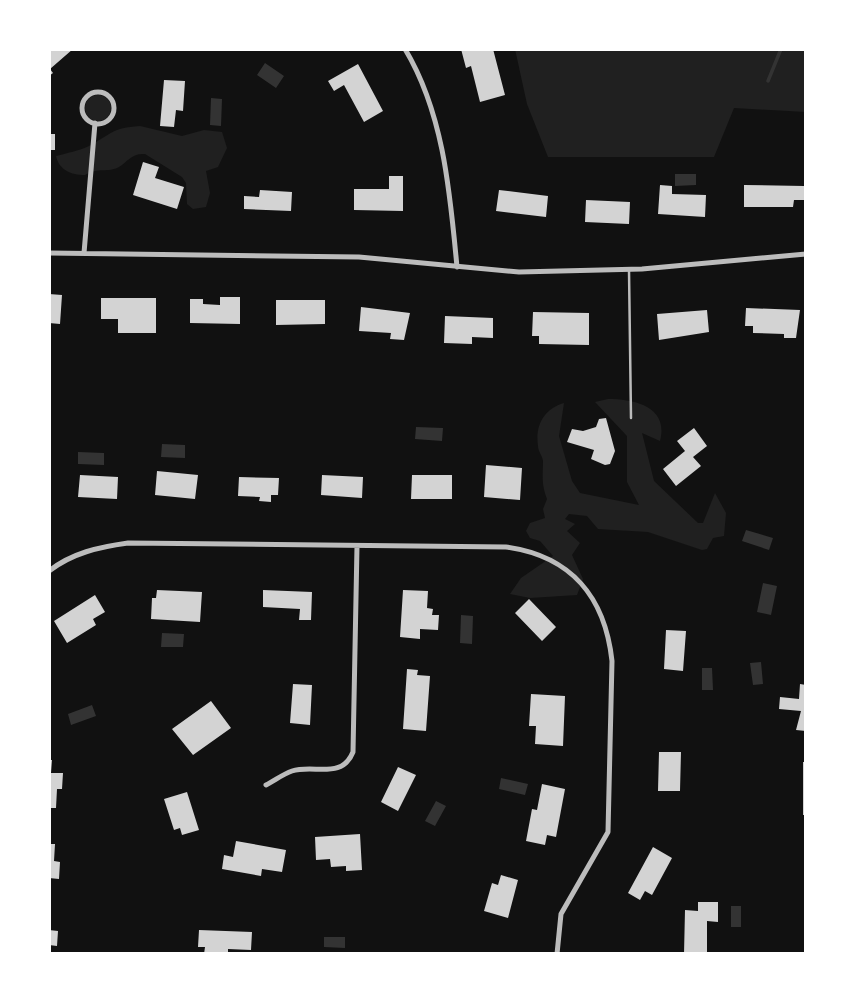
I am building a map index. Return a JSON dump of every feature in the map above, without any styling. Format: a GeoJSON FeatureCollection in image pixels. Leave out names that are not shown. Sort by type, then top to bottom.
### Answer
{"type":"FeatureCollection","features":[{"type":"Feature","properties":{"kind":"street"},"geometry":{"type":"LineString","coordinates":[[405,49],[426,92],[436,125],[451,200],[457,267]]}},
{"type":"Feature","properties":{"kind":"street"},"geometry":{"type":"LineString","coordinates":[[100,92],[110,97],[114,108],[106,121],[95,123],[86,119],[82,105],[87,96],[100,92]]}},
{"type":"Feature","properties":{"kind":"street"},"geometry":{"type":"LineString","coordinates":[[85,253],[95,123]]}},
{"type":"Feature","properties":{"kind":"street"},"geometry":{"type":"LineString","coordinates":[[49,253],[359,257],[519,272],[629,270],[806,254]]}},
{"type":"Feature","properties":{"kind":"street"},"geometry":{"type":"LineString","coordinates":[[49,570],[62,561],[87,551],[128,543],[526,550],[558,564],[573,575],[600,609],[609,636],[612,661],[610,819],[602,846],[561,914],[557,954]]}},
{"type":"Feature","properties":{"kind":"street"},"geometry":{"type":"LineString","coordinates":[[266,785],[294,770],[334,769],[344,765],[353,752],[357,546]]}},
{"type":"Feature","properties":{"kind":"lane"},"geometry":{"type":"LineString","coordinates":[[629,270],[631,418]]}},
{"type":"Feature","properties":{"kind":"shaded area"},"geometry":{"type":"Polygon","coordinates":[[[515,49],[806,49],[806,112],[734,108],[714,157],[548,157],[527,104],[515,49]]]}},
{"type":"Feature","properties":{"kind":"shaded area"},"geometry":{"type":"Polygon","coordinates":[[[265,63],[284,76],[276,88],[257,75],[265,63]]]}},
{"type":"Feature","properties":{"kind":"shaded area"},"geometry":{"type":"Polygon","coordinates":[[[98,95],[107,99],[111,108],[107,117],[98,121],[89,117],[85,108],[89,99],[98,95]]]}},
{"type":"Feature","properties":{"kind":"shaded area"},"geometry":{"type":"Polygon","coordinates":[[[211,98],[222,99],[221,126],[210,125],[211,98]]]}},
{"type":"Feature","properties":{"kind":"shaded area"},"geometry":{"type":"Polygon","coordinates":[[[140,126],[182,136],[204,130],[222,132],[227,148],[218,167],[206,171],[210,193],[206,207],[193,209],[187,204],[186,183],[182,177],[145,154],[133,156],[115,169],[94,171],[85,175],[66,171],[56,156],[85,148],[117,130],[140,126]]]}},
{"type":"Feature","properties":{"kind":"shaded area"},"geometry":{"type":"Polygon","coordinates":[[[675,174],[696,174],[696,185],[675,186],[675,174]]]}},
{"type":"Feature","properties":{"kind":"shaded area"},"geometry":{"type":"Polygon","coordinates":[[[608,399],[639,403],[655,413],[661,429],[660,441],[642,433],[654,481],[698,523],[703,523],[715,493],[726,513],[724,536],[713,538],[707,549],[702,550],[648,532],[598,529],[587,516],[569,514],[565,519],[575,524],[567,531],[580,543],[572,555],[583,579],[577,595],[530,598],[510,594],[521,578],[553,556],[540,541],[530,538],[526,531],[530,523],[545,518],[543,509],[547,499],[543,484],[543,459],[537,438],[542,419],[551,409],[564,403],[559,436],[572,481],[580,493],[639,505],[627,482],[627,436],[595,402],[608,399]]]}},
{"type":"Feature","properties":{"kind":"shaded area"},"geometry":{"type":"Polygon","coordinates":[[[416,427],[443,428],[442,441],[415,439],[416,427]]]}},
{"type":"Feature","properties":{"kind":"shaded area"},"geometry":{"type":"Polygon","coordinates":[[[162,444],[185,445],[185,458],[161,457],[162,444]]]}},
{"type":"Feature","properties":{"kind":"shaded area"},"geometry":{"type":"Polygon","coordinates":[[[78,452],[104,453],[104,465],[78,464],[78,452]]]}},
{"type":"Feature","properties":{"kind":"shaded area"},"geometry":{"type":"Polygon","coordinates":[[[746,530],[773,538],[769,550],[742,541],[746,530]]]}},
{"type":"Feature","properties":{"kind":"shaded area"},"geometry":{"type":"Polygon","coordinates":[[[763,583],[777,586],[771,615],[757,612],[763,583]]]}},
{"type":"Feature","properties":{"kind":"shaded area"},"geometry":{"type":"Polygon","coordinates":[[[461,615],[473,616],[472,644],[460,643],[461,615]]]}},
{"type":"Feature","properties":{"kind":"shaded area"},"geometry":{"type":"Polygon","coordinates":[[[162,633],[184,634],[183,647],[161,647],[162,633]]]}},
{"type":"Feature","properties":{"kind":"shaded area"},"geometry":{"type":"Polygon","coordinates":[[[761,662],[763,684],[753,685],[750,663],[761,662]]]}},
{"type":"Feature","properties":{"kind":"shaded area"},"geometry":{"type":"Polygon","coordinates":[[[702,668],[712,668],[713,690],[702,690],[702,668]]]}},
{"type":"Feature","properties":{"kind":"shaded area"},"geometry":{"type":"Polygon","coordinates":[[[92,705],[96,716],[71,725],[68,714],[92,705]]]}},
{"type":"Feature","properties":{"kind":"shaded area"},"geometry":{"type":"Polygon","coordinates":[[[501,778],[528,784],[525,795],[499,789],[501,778]]]}},
{"type":"Feature","properties":{"kind":"shaded area"},"geometry":{"type":"Polygon","coordinates":[[[436,801],[446,806],[435,826],[425,821],[436,801]]]}},
{"type":"Feature","properties":{"kind":"shaded area"},"geometry":{"type":"Polygon","coordinates":[[[731,906],[741,906],[741,927],[731,927],[731,906]]]}},
{"type":"Feature","properties":{"kind":"shaded area"},"geometry":{"type":"Polygon","coordinates":[[[324,937],[345,937],[345,948],[324,947],[324,937]]]}},
{"type":"Feature","properties":{"kind":"building"},"geometry":{"type":"Polygon","coordinates":[[[49,49],[73,49],[50,69],[53,73],[49,76],[49,49]]]}},
{"type":"Feature","properties":{"kind":"building"},"geometry":{"type":"Polygon","coordinates":[[[461,49],[493,49],[505,95],[480,102],[471,66],[466,68],[461,49]]]}},
{"type":"Feature","properties":{"kind":"building"},"geometry":{"type":"Polygon","coordinates":[[[358,64],[383,111],[364,122],[344,85],[334,91],[328,81],[358,64]]]}},
{"type":"Feature","properties":{"kind":"building"},"geometry":{"type":"Polygon","coordinates":[[[164,80],[185,81],[183,111],[176,110],[174,127],[160,126],[164,80]]]}},
{"type":"Feature","properties":{"kind":"building"},"geometry":{"type":"Polygon","coordinates":[[[49,134],[55,134],[55,150],[49,150],[49,134]]]}},
{"type":"Feature","properties":{"kind":"building"},"geometry":{"type":"Polygon","coordinates":[[[143,162],[159,167],[155,178],[184,187],[177,209],[133,195],[143,162]]]}},
{"type":"Feature","properties":{"kind":"building"},"geometry":{"type":"Polygon","coordinates":[[[389,176],[403,176],[403,211],[354,210],[354,189],[389,189],[389,176]]]}},
{"type":"Feature","properties":{"kind":"building"},"geometry":{"type":"Polygon","coordinates":[[[660,185],[672,186],[672,194],[706,195],[705,217],[658,214],[660,185]]]}},
{"type":"Feature","properties":{"kind":"building"},"geometry":{"type":"Polygon","coordinates":[[[744,185],[804,186],[804,200],[794,200],[793,207],[744,207],[744,185]]]}},
{"type":"Feature","properties":{"kind":"building"},"geometry":{"type":"Polygon","coordinates":[[[260,190],[292,192],[291,211],[244,209],[244,196],[259,197],[260,190]]]}},
{"type":"Feature","properties":{"kind":"building"},"geometry":{"type":"Polygon","coordinates":[[[499,190],[548,196],[546,217],[496,211],[499,190]]]}},
{"type":"Feature","properties":{"kind":"building"},"geometry":{"type":"Polygon","coordinates":[[[586,200],[630,202],[629,224],[585,222],[586,200]]]}},
{"type":"Feature","properties":{"kind":"building"},"geometry":{"type":"Polygon","coordinates":[[[49,294],[62,295],[60,324],[49,323],[49,294]]]}},
{"type":"Feature","properties":{"kind":"building"},"geometry":{"type":"Polygon","coordinates":[[[220,297],[240,297],[240,324],[190,323],[190,299],[203,299],[203,304],[220,305],[220,297]]]}},
{"type":"Feature","properties":{"kind":"building"},"geometry":{"type":"Polygon","coordinates":[[[101,298],[156,298],[156,333],[118,333],[118,319],[101,319],[101,298]]]}},
{"type":"Feature","properties":{"kind":"building"},"geometry":{"type":"Polygon","coordinates":[[[276,300],[325,300],[325,324],[276,325],[276,300]]]}},
{"type":"Feature","properties":{"kind":"building"},"geometry":{"type":"Polygon","coordinates":[[[361,307],[410,313],[404,340],[390,339],[391,333],[359,331],[361,307]]]}},
{"type":"Feature","properties":{"kind":"building"},"geometry":{"type":"Polygon","coordinates":[[[746,308],[800,310],[796,338],[784,338],[784,334],[753,333],[753,326],[745,326],[746,308]]]}},
{"type":"Feature","properties":{"kind":"building"},"geometry":{"type":"Polygon","coordinates":[[[707,310],[709,332],[659,340],[657,314],[707,310]]]}},
{"type":"Feature","properties":{"kind":"building"},"geometry":{"type":"Polygon","coordinates":[[[533,312],[589,313],[589,345],[539,344],[539,336],[532,336],[533,312]]]}},
{"type":"Feature","properties":{"kind":"building"},"geometry":{"type":"Polygon","coordinates":[[[445,316],[493,318],[493,338],[472,337],[472,344],[444,343],[445,316]]]}},
{"type":"Feature","properties":{"kind":"building"},"geometry":{"type":"Polygon","coordinates":[[[606,418],[615,451],[610,464],[605,465],[591,459],[594,450],[567,442],[572,429],[583,431],[596,427],[599,419],[606,418]]]}},
{"type":"Feature","properties":{"kind":"building"},"geometry":{"type":"Polygon","coordinates":[[[694,428],[707,446],[693,457],[701,466],[676,486],[663,469],[685,451],[677,441],[694,428]]]}},
{"type":"Feature","properties":{"kind":"building"},"geometry":{"type":"Polygon","coordinates":[[[486,465],[522,468],[520,500],[484,497],[486,465]]]}},
{"type":"Feature","properties":{"kind":"building"},"geometry":{"type":"Polygon","coordinates":[[[157,471],[198,475],[195,499],[155,495],[157,471]]]}},
{"type":"Feature","properties":{"kind":"building"},"geometry":{"type":"Polygon","coordinates":[[[80,475],[118,477],[117,499],[78,497],[80,475]]]}},
{"type":"Feature","properties":{"kind":"building"},"geometry":{"type":"Polygon","coordinates":[[[322,475],[363,477],[362,498],[321,495],[322,475]]]}},
{"type":"Feature","properties":{"kind":"building"},"geometry":{"type":"Polygon","coordinates":[[[412,475],[452,475],[452,499],[411,499],[412,475]]]}},
{"type":"Feature","properties":{"kind":"building"},"geometry":{"type":"Polygon","coordinates":[[[239,477],[279,478],[278,495],[271,495],[271,502],[259,501],[260,497],[238,496],[239,477]]]}},
{"type":"Feature","properties":{"kind":"building"},"geometry":{"type":"Polygon","coordinates":[[[157,590],[202,592],[200,622],[151,619],[152,598],[156,598],[157,590]]]}},
{"type":"Feature","properties":{"kind":"building"},"geometry":{"type":"Polygon","coordinates":[[[263,590],[312,592],[311,620],[299,620],[300,609],[263,607],[263,590]]]}},
{"type":"Feature","properties":{"kind":"building"},"geometry":{"type":"Polygon","coordinates":[[[403,590],[428,591],[427,608],[433,609],[432,615],[439,615],[438,630],[420,629],[420,639],[400,637],[403,590]]]}},
{"type":"Feature","properties":{"kind":"building"},"geometry":{"type":"Polygon","coordinates":[[[95,595],[105,612],[93,619],[96,625],[67,643],[54,621],[95,595]]]}},
{"type":"Feature","properties":{"kind":"building"},"geometry":{"type":"Polygon","coordinates":[[[529,599],[556,627],[542,641],[515,613],[529,599]]]}},
{"type":"Feature","properties":{"kind":"building"},"geometry":{"type":"Polygon","coordinates":[[[666,630],[686,631],[683,671],[664,669],[666,630]]]}},
{"type":"Feature","properties":{"kind":"building"},"geometry":{"type":"Polygon","coordinates":[[[407,669],[418,670],[417,675],[430,676],[426,731],[403,729],[407,669]]]}},
{"type":"Feature","properties":{"kind":"building"},"geometry":{"type":"Polygon","coordinates":[[[293,684],[312,685],[310,725],[290,723],[293,684]]]}},
{"type":"Feature","properties":{"kind":"building"},"geometry":{"type":"Polygon","coordinates":[[[800,684],[806,685],[806,731],[796,730],[801,711],[779,709],[780,697],[799,699],[800,684]]]}},
{"type":"Feature","properties":{"kind":"building"},"geometry":{"type":"Polygon","coordinates":[[[531,694],[565,696],[563,746],[535,744],[536,726],[529,726],[531,694]]]}},
{"type":"Feature","properties":{"kind":"building"},"geometry":{"type":"Polygon","coordinates":[[[211,701],[231,728],[193,755],[172,729],[211,701]]]}},
{"type":"Feature","properties":{"kind":"building"},"geometry":{"type":"Polygon","coordinates":[[[659,752],[681,752],[680,791],[658,791],[659,752]]]}},
{"type":"Feature","properties":{"kind":"building"},"geometry":{"type":"Polygon","coordinates":[[[49,760],[52,760],[51,773],[63,773],[62,789],[57,789],[56,808],[49,808],[49,760]]]}},
{"type":"Feature","properties":{"kind":"building"},"geometry":{"type":"Polygon","coordinates":[[[803,762],[806,762],[806,815],[803,815],[803,762]]]}},
{"type":"Feature","properties":{"kind":"building"},"geometry":{"type":"Polygon","coordinates":[[[398,767],[416,775],[398,811],[381,802],[398,767]]]}},
{"type":"Feature","properties":{"kind":"building"},"geometry":{"type":"Polygon","coordinates":[[[542,784],[565,789],[556,837],[547,835],[545,845],[526,841],[532,809],[537,810],[542,784]]]}},
{"type":"Feature","properties":{"kind":"building"},"geometry":{"type":"Polygon","coordinates":[[[187,792],[199,830],[182,835],[180,828],[174,830],[164,799],[187,792]]]}},
{"type":"Feature","properties":{"kind":"building"},"geometry":{"type":"Polygon","coordinates":[[[360,834],[362,870],[346,871],[346,866],[331,867],[330,859],[316,860],[315,837],[360,834]]]}},
{"type":"Feature","properties":{"kind":"building"},"geometry":{"type":"Polygon","coordinates":[[[236,841],[286,850],[282,872],[262,869],[261,876],[222,869],[224,855],[233,857],[236,841]]]}},
{"type":"Feature","properties":{"kind":"building"},"geometry":{"type":"Polygon","coordinates":[[[49,844],[55,844],[54,861],[60,862],[59,879],[49,878],[49,844]]]}},
{"type":"Feature","properties":{"kind":"building"},"geometry":{"type":"Polygon","coordinates":[[[653,847],[672,858],[652,895],[645,891],[640,900],[628,893],[653,847]]]}},
{"type":"Feature","properties":{"kind":"building"},"geometry":{"type":"Polygon","coordinates":[[[501,875],[518,880],[508,918],[484,911],[492,883],[498,885],[501,875]]]}},
{"type":"Feature","properties":{"kind":"building"},"geometry":{"type":"Polygon","coordinates":[[[698,902],[718,902],[718,922],[707,921],[707,954],[684,954],[685,910],[698,911],[698,902]]]}},
{"type":"Feature","properties":{"kind":"building"},"geometry":{"type":"Polygon","coordinates":[[[49,930],[58,931],[57,946],[49,945],[49,930]]]}},
{"type":"Feature","properties":{"kind":"building"},"geometry":{"type":"Polygon","coordinates":[[[199,930],[252,932],[251,950],[228,949],[228,954],[204,954],[205,947],[198,947],[199,930]]]}},
{"type":"Feature","properties":{"kind":"waterway"},"geometry":{"type":"LineString","coordinates":[[768,81],[781,49]]}}]}
